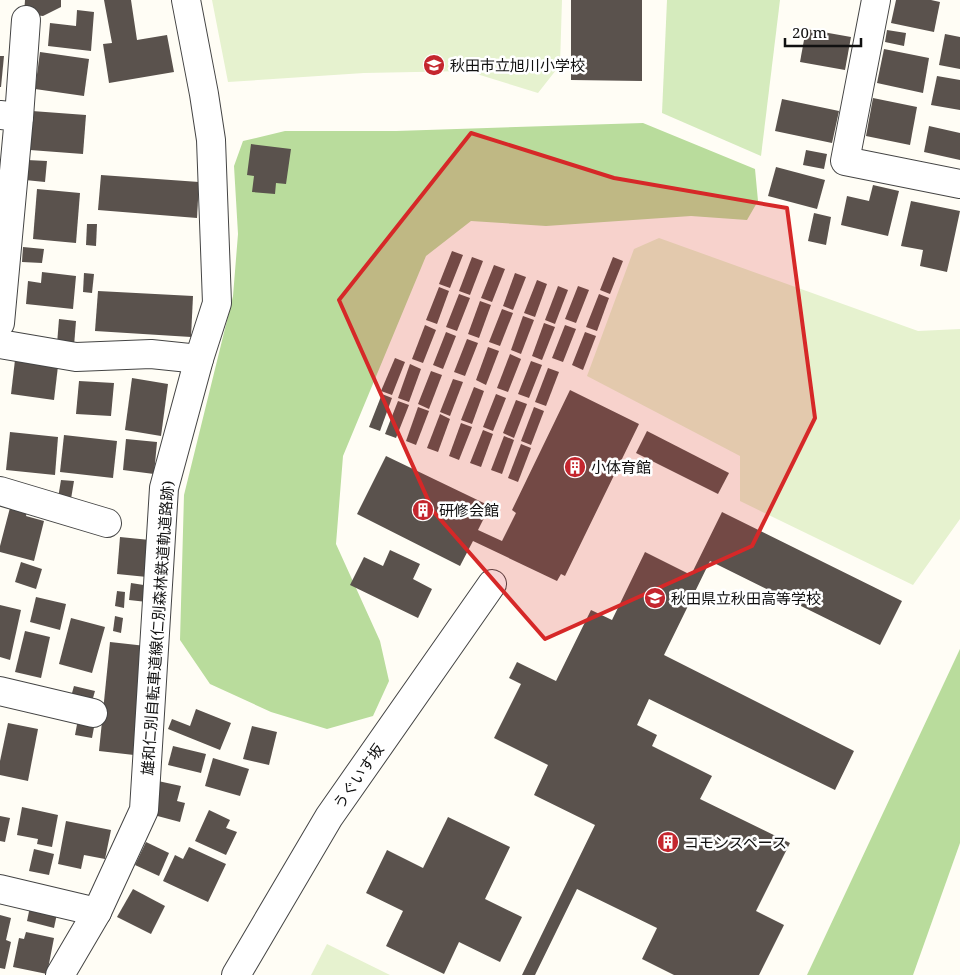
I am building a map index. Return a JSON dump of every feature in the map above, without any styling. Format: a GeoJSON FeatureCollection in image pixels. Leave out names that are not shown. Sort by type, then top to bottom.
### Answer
{"type":"FeatureCollection","features":[{"type":"Feature","properties":{"kind":"street","name":"雄和仁別自転車道線(仁別森林鉄道軌道路跡)"},"geometry":{"type":"LineString","coordinates":[[60,975],[97,912],[144,810],[164,488],[199,359],[217,303],[210,140],[204,94],[186,0]]}},
{"type":"Feature","properties":{"kind":"street"},"geometry":{"type":"LineString","coordinates":[[876,0],[845,161],[960,184]]}},
{"type":"Feature","properties":{"kind":"street"},"geometry":{"type":"LineString","coordinates":[[0,323],[10,116],[26,20]]}},
{"type":"Feature","properties":{"kind":"street"},"geometry":{"type":"LineString","coordinates":[[0,344],[76,357],[152,354],[199,359]]}},
{"type":"Feature","properties":{"kind":"street"},"geometry":{"type":"LineString","coordinates":[[0,492],[108,522]]}},
{"type":"Feature","properties":{"kind":"street","name":"うぐいす坂"},"geometry":{"type":"LineString","coordinates":[[236,975],[329,817],[492,584]]}},
{"type":"Feature","properties":{"kind":"street"},"geometry":{"type":"LineString","coordinates":[[0,691],[93,714]]}},
{"type":"Feature","properties":{"kind":"street"},"geometry":{"type":"LineString","coordinates":[[0,889],[97,912]]}},
{"type":"Feature","properties":{"kind":"highlighted area"},"geometry":{"type":"Polygon","coordinates":[[[471,133],[614,178],[787,208],[815,418],[752,546],[545,639],[433,511],[339,300],[471,133]]]}},
{"type":"Feature","properties":{"kind":"green space"},"geometry":{"type":"Polygon","coordinates":[[[212,0],[562,0],[560,65],[538,93],[467,71],[364,73],[228,82],[212,0]]]}},
{"type":"Feature","properties":{"kind":"green space"},"geometry":{"type":"Polygon","coordinates":[[[667,0],[780,0],[761,156],[662,113],[667,0]]]}},
{"type":"Feature","properties":{"kind":"green space"},"geometry":{"type":"Polygon","coordinates":[[[643,123],[755,169],[758,201],[747,220],[691,216],[546,226],[471,221],[426,256],[343,456],[336,544],[380,641],[389,681],[373,716],[327,729],[271,712],[210,684],[180,640],[184,495],[233,296],[238,234],[234,166],[243,141],[285,131],[396,131],[643,123]]]}},
{"type":"Feature","properties":{"kind":"green space"},"geometry":{"type":"Polygon","coordinates":[[[659,238],[918,331],[960,329],[960,519],[913,585],[740,501],[740,456],[587,376],[634,249],[659,238]]]}},
{"type":"Feature","properties":{"kind":"green space"},"geometry":{"type":"Polygon","coordinates":[[[960,649],[960,843],[913,975],[807,975],[960,649]]]}},
{"type":"Feature","properties":{"kind":"green space"},"geometry":{"type":"Polygon","coordinates":[[[327,944],[390,975],[311,975],[327,944]]]}},
{"type":"Feature","properties":{"kind":"building"},"geometry":{"type":"Polygon","coordinates":[[[25,0],[61,0],[61,7],[43,16],[24,14],[25,0]]]}},
{"type":"Feature","properties":{"kind":"building"},"geometry":{"type":"Polygon","coordinates":[[[104,0],[131,0],[137,40],[167,35],[174,72],[109,83],[103,44],[112,43],[104,0]]]}},
{"type":"Feature","properties":{"kind":"building"},"geometry":{"type":"Polygon","coordinates":[[[571,0],[642,0],[642,81],[571,80],[571,0]]]}},
{"type":"Feature","properties":{"kind":"building"},"geometry":{"type":"Polygon","coordinates":[[[896,0],[931,0],[940,2],[934,32],[891,23],[896,0]]]}},
{"type":"Feature","properties":{"kind":"building"},"geometry":{"type":"Polygon","coordinates":[[[77,10],[94,12],[91,51],[48,46],[50,23],[76,26],[77,10]]]}},
{"type":"Feature","properties":{"kind":"building"},"geometry":{"type":"Polygon","coordinates":[[[806,29],[851,37],[845,70],[800,62],[806,29]]]}},
{"type":"Feature","properties":{"kind":"building"},"geometry":{"type":"Polygon","coordinates":[[[887,30],[906,33],[904,46],[885,42],[887,30]]]}},
{"type":"Feature","properties":{"kind":"building"},"geometry":{"type":"Polygon","coordinates":[[[945,34],[960,37],[960,69],[939,65],[945,34]]]}},
{"type":"Feature","properties":{"kind":"building"},"geometry":{"type":"Polygon","coordinates":[[[884,49],[929,58],[923,93],[877,83],[884,49]]]}},
{"type":"Feature","properties":{"kind":"building"},"geometry":{"type":"Polygon","coordinates":[[[40,52],[89,59],[84,96],[35,89],[40,52]]]}},
{"type":"Feature","properties":{"kind":"building"},"geometry":{"type":"Polygon","coordinates":[[[0,56],[4,56],[1,87],[0,87],[0,56]]]}},
{"type":"Feature","properties":{"kind":"building"},"geometry":{"type":"Polygon","coordinates":[[[937,76],[960,80],[960,110],[931,105],[937,76]]]}},
{"type":"Feature","properties":{"kind":"building"},"geometry":{"type":"Polygon","coordinates":[[[873,98],[917,107],[910,145],[866,136],[873,98]]]}},
{"type":"Feature","properties":{"kind":"building"},"geometry":{"type":"Polygon","coordinates":[[[782,99],[839,111],[832,143],[775,131],[782,99]]]}},
{"type":"Feature","properties":{"kind":"building"},"geometry":{"type":"Polygon","coordinates":[[[32,111],[86,115],[83,154],[30,150],[32,111]]]}},
{"type":"Feature","properties":{"kind":"building"},"geometry":{"type":"Polygon","coordinates":[[[929,126],[960,133],[960,160],[924,152],[929,126]]]}},
{"type":"Feature","properties":{"kind":"building"},"geometry":{"type":"Polygon","coordinates":[[[251,144],[291,149],[286,184],[276,183],[275,194],[252,192],[254,176],[247,175],[251,144]]]}},
{"type":"Feature","properties":{"kind":"building"},"geometry":{"type":"Polygon","coordinates":[[[806,150],[827,154],[824,169],[803,165],[806,150]]]}},
{"type":"Feature","properties":{"kind":"building"},"geometry":{"type":"Polygon","coordinates":[[[27,160],[47,161],[45,182],[25,180],[27,160]]]}},
{"type":"Feature","properties":{"kind":"building"},"geometry":{"type":"Polygon","coordinates":[[[776,167],[825,180],[817,209],[768,196],[776,167]]]}},
{"type":"Feature","properties":{"kind":"building"},"geometry":{"type":"Polygon","coordinates":[[[101,175],[199,182],[197,218],[98,210],[101,175]]]}},
{"type":"Feature","properties":{"kind":"building"},"geometry":{"type":"Polygon","coordinates":[[[873,185],[899,191],[888,236],[841,225],[847,196],[869,201],[873,185]]]}},
{"type":"Feature","properties":{"kind":"building"},"geometry":{"type":"Polygon","coordinates":[[[37,189],[80,193],[76,243],[33,239],[37,189]]]}},
{"type":"Feature","properties":{"kind":"building"},"geometry":{"type":"Polygon","coordinates":[[[911,201],[960,211],[947,272],[920,266],[923,250],[901,246],[911,201]]]}},
{"type":"Feature","properties":{"kind":"building"},"geometry":{"type":"Polygon","coordinates":[[[814,213],[831,217],[826,245],[808,241],[814,213]]]}},
{"type":"Feature","properties":{"kind":"building"},"geometry":{"type":"Polygon","coordinates":[[[87,224],[97,224],[96,246],[86,245],[87,224]]]}},
{"type":"Feature","properties":{"kind":"building"},"geometry":{"type":"Polygon","coordinates":[[[23,247],[44,249],[42,263],[22,262],[23,247]]]}},
{"type":"Feature","properties":{"kind":"building"},"geometry":{"type":"Polygon","coordinates":[[[452,251],[463,255],[450,288],[439,284],[452,251]]]}},
{"type":"Feature","properties":{"kind":"building"},"geometry":{"type":"Polygon","coordinates":[[[472,257],[483,261],[470,295],[459,291],[472,257]]]}},
{"type":"Feature","properties":{"kind":"building"},"geometry":{"type":"Polygon","coordinates":[[[613,257],[623,261],[610,294],[600,290],[613,257]]]}},
{"type":"Feature","properties":{"kind":"building"},"geometry":{"type":"Polygon","coordinates":[[[494,265],[505,269],[492,302],[481,298],[494,265]]]}},
{"type":"Feature","properties":{"kind":"building"},"geometry":{"type":"Polygon","coordinates":[[[42,272],[76,276],[73,309],[26,304],[28,281],[41,283],[42,272]]]}},
{"type":"Feature","properties":{"kind":"building"},"geometry":{"type":"Polygon","coordinates":[[[84,273],[94,274],[92,293],[83,292],[84,273]]]}},
{"type":"Feature","properties":{"kind":"building"},"geometry":{"type":"Polygon","coordinates":[[[515,273],[526,277],[513,310],[503,306],[515,273]]]}},
{"type":"Feature","properties":{"kind":"building"},"geometry":{"type":"Polygon","coordinates":[[[537,280],[547,284],[535,317],[524,313],[537,280]]]}},
{"type":"Feature","properties":{"kind":"building"},"geometry":{"type":"Polygon","coordinates":[[[558,286],[568,290],[555,324],[545,320],[558,286]]]}},
{"type":"Feature","properties":{"kind":"building"},"geometry":{"type":"Polygon","coordinates":[[[578,286],[589,290],[576,323],[565,319],[578,286]]]}},
{"type":"Feature","properties":{"kind":"building"},"geometry":{"type":"Polygon","coordinates":[[[439,287],[449,291],[437,324],[426,320],[439,287]]]}},
{"type":"Feature","properties":{"kind":"building"},"geometry":{"type":"Polygon","coordinates":[[[98,291],[193,296],[191,337],[95,331],[98,291]]]}},
{"type":"Feature","properties":{"kind":"building"},"geometry":{"type":"Polygon","coordinates":[[[459,294],[470,298],[457,331],[446,327],[459,294]]]}},
{"type":"Feature","properties":{"kind":"building"},"geometry":{"type":"Polygon","coordinates":[[[599,294],[609,298],[597,331],[586,327],[599,294]]]}},
{"type":"Feature","properties":{"kind":"building"},"geometry":{"type":"Polygon","coordinates":[[[480,301],[491,305],[479,338],[468,334],[480,301]]]}},
{"type":"Feature","properties":{"kind":"building"},"geometry":{"type":"Polygon","coordinates":[[[502,309],[513,313],[500,346],[489,342],[502,309]]]}},
{"type":"Feature","properties":{"kind":"building"},"geometry":{"type":"Polygon","coordinates":[[[523,316],[534,320],[521,354],[511,350],[523,316]]]}},
{"type":"Feature","properties":{"kind":"building"},"geometry":{"type":"Polygon","coordinates":[[[59,319],[76,321],[74,346],[57,344],[59,319]]]}},
{"type":"Feature","properties":{"kind":"building"},"geometry":{"type":"Polygon","coordinates":[[[544,323],[555,327],[542,360],[532,356],[544,323]]]}},
{"type":"Feature","properties":{"kind":"building"},"geometry":{"type":"Polygon","coordinates":[[[425,325],[436,330],[423,363],[412,359],[425,325]]]}},
{"type":"Feature","properties":{"kind":"building"},"geometry":{"type":"Polygon","coordinates":[[[565,325],[576,329],[563,362],[552,358],[565,325]]]}},
{"type":"Feature","properties":{"kind":"building"},"geometry":{"type":"Polygon","coordinates":[[[446,332],[456,336],[443,369],[433,365],[446,332]]]}},
{"type":"Feature","properties":{"kind":"building"},"geometry":{"type":"Polygon","coordinates":[[[585,332],[596,336],[583,370],[572,365],[585,332]]]}},
{"type":"Feature","properties":{"kind":"building"},"geometry":{"type":"Polygon","coordinates":[[[467,339],[478,343],[465,376],[454,372],[467,339]]]}},
{"type":"Feature","properties":{"kind":"building"},"geometry":{"type":"Polygon","coordinates":[[[488,347],[499,351],[486,385],[476,380],[488,347]]]}},
{"type":"Feature","properties":{"kind":"building"},"geometry":{"type":"Polygon","coordinates":[[[510,354],[521,359],[508,392],[497,388],[510,354]]]}},
{"type":"Feature","properties":{"kind":"building"},"geometry":{"type":"Polygon","coordinates":[[[395,358],[405,362],[392,395],[381,391],[395,358]]]}},
{"type":"Feature","properties":{"kind":"building"},"geometry":{"type":"Polygon","coordinates":[[[15,360],[58,366],[54,400],[11,394],[15,360]]]}},
{"type":"Feature","properties":{"kind":"building"},"geometry":{"type":"Polygon","coordinates":[[[531,361],[542,365],[529,398],[518,394],[531,361]]]}},
{"type":"Feature","properties":{"kind":"building"},"geometry":{"type":"Polygon","coordinates":[[[410,364],[421,369],[409,402],[398,398],[410,364]]]}},
{"type":"Feature","properties":{"kind":"building"},"geometry":{"type":"Polygon","coordinates":[[[548,368],[559,372],[546,406],[535,402],[548,368]]]}},
{"type":"Feature","properties":{"kind":"building"},"geometry":{"type":"Polygon","coordinates":[[[431,371],[442,375],[429,409],[418,404],[431,371]]]}},
{"type":"Feature","properties":{"kind":"building"},"geometry":{"type":"Polygon","coordinates":[[[132,378],[168,384],[161,436],[125,430],[132,378]]]}},
{"type":"Feature","properties":{"kind":"building"},"geometry":{"type":"Polygon","coordinates":[[[453,379],[463,382],[450,416],[440,412],[453,379]]]}},
{"type":"Feature","properties":{"kind":"building"},"geometry":{"type":"Polygon","coordinates":[[[79,381],[114,383],[111,416],[76,414],[79,381]]]}},
{"type":"Feature","properties":{"kind":"building"},"geometry":{"type":"Polygon","coordinates":[[[474,387],[484,391],[472,424],[461,420],[474,387]]]}},
{"type":"Feature","properties":{"kind":"building","name":"小体育館"},"geometry":{"type":"Polygon","coordinates":[[[570,390],[639,424],[565,576],[561,574],[557,581],[473,541],[460,566],[357,514],[386,456],[490,506],[478,530],[502,541],[516,513],[512,510],[570,390]]]}},
{"type":"Feature","properties":{"kind":"building"},"geometry":{"type":"Polygon","coordinates":[[[382,394],[392,398],[380,431],[369,427],[382,394]]]}},
{"type":"Feature","properties":{"kind":"building"},"geometry":{"type":"Polygon","coordinates":[[[496,394],[506,398],[493,431],[483,427],[496,394]]]}},
{"type":"Feature","properties":{"kind":"building"},"geometry":{"type":"Polygon","coordinates":[[[516,400],[527,404],[514,438],[503,433],[516,400]]]}},
{"type":"Feature","properties":{"kind":"building"},"geometry":{"type":"Polygon","coordinates":[[[398,401],[409,405],[396,438],[385,434],[398,401]]]}},
{"type":"Feature","properties":{"kind":"building"},"geometry":{"type":"Polygon","coordinates":[[[418,407],[429,411],[416,445],[406,441],[418,407]]]}},
{"type":"Feature","properties":{"kind":"building"},"geometry":{"type":"Polygon","coordinates":[[[534,407],[544,411],[531,445],[521,441],[534,407]]]}},
{"type":"Feature","properties":{"kind":"building"},"geometry":{"type":"Polygon","coordinates":[[[440,414],[450,419],[438,452],[427,448],[440,414]]]}},
{"type":"Feature","properties":{"kind":"building"},"geometry":{"type":"Polygon","coordinates":[[[461,423],[472,427],[459,460],[449,456],[461,423]]]}},
{"type":"Feature","properties":{"kind":"building"},"geometry":{"type":"Polygon","coordinates":[[[483,430],[493,434],[481,467],[470,463],[483,430]]]}},
{"type":"Feature","properties":{"kind":"building"},"geometry":{"type":"Polygon","coordinates":[[[647,431],[729,473],[718,494],[636,453],[647,431]]]}},
{"type":"Feature","properties":{"kind":"building"},"geometry":{"type":"Polygon","coordinates":[[[10,432],[58,437],[55,475],[6,470],[10,432]]]}},
{"type":"Feature","properties":{"kind":"building"},"geometry":{"type":"Polygon","coordinates":[[[64,435],[117,441],[113,478],[60,472],[64,435]]]}},
{"type":"Feature","properties":{"kind":"building"},"geometry":{"type":"Polygon","coordinates":[[[504,436],[514,440],[502,474],[491,470],[504,436]]]}},
{"type":"Feature","properties":{"kind":"building"},"geometry":{"type":"Polygon","coordinates":[[[126,439],[157,442],[154,474],[123,470],[126,439]]]}},
{"type":"Feature","properties":{"kind":"building"},"geometry":{"type":"Polygon","coordinates":[[[521,444],[531,448],[518,482],[508,478],[521,444]]]}},
{"type":"Feature","properties":{"kind":"building"},"geometry":{"type":"Polygon","coordinates":[[[61,480],[74,481],[71,499],[58,498],[61,480]]]}},
{"type":"Feature","properties":{"kind":"building"},"geometry":{"type":"Polygon","coordinates":[[[11,504],[28,508],[26,516],[44,521],[34,561],[0,552],[11,504]]]}},
{"type":"Feature","properties":{"kind":"building"},"geometry":{"type":"Polygon","coordinates":[[[722,512],[902,601],[880,645],[710,561],[664,655],[854,751],[835,790],[649,699],[637,725],[657,735],[652,746],[712,776],[700,799],[790,843],[756,911],[784,925],[759,975],[674,975],[642,959],[657,928],[577,889],[535,975],[522,975],[595,825],[534,795],[548,765],[494,738],[521,684],[509,678],[517,662],[556,681],[591,610],[612,620],[645,552],[691,575],[722,512]]]}},
{"type":"Feature","properties":{"kind":"building"},"geometry":{"type":"Polygon","coordinates":[[[120,537],[150,540],[147,577],[117,574],[120,537]]]}},
{"type":"Feature","properties":{"kind":"building"},"geometry":{"type":"Polygon","coordinates":[[[390,550],[420,564],[413,579],[432,589],[418,618],[350,585],[364,557],[383,566],[390,550]]]}},
{"type":"Feature","properties":{"kind":"building"},"geometry":{"type":"Polygon","coordinates":[[[21,562],[42,569],[36,589],[15,582],[21,562]]]}},
{"type":"Feature","properties":{"kind":"building"},"geometry":{"type":"Polygon","coordinates":[[[131,583],[150,586],[147,602],[129,600],[131,583]]]}},
{"type":"Feature","properties":{"kind":"building"},"geometry":{"type":"Polygon","coordinates":[[[117,591],[125,592],[124,608],[115,606],[117,591]]]}},
{"type":"Feature","properties":{"kind":"building"},"geometry":{"type":"Polygon","coordinates":[[[36,597],[66,604],[60,630],[30,622],[36,597]]]}},
{"type":"Feature","properties":{"kind":"building"},"geometry":{"type":"Polygon","coordinates":[[[0,605],[21,610],[10,660],[0,657],[0,605]]]}},
{"type":"Feature","properties":{"kind":"building"},"geometry":{"type":"Polygon","coordinates":[[[115,616],[123,618],[121,633],[113,631],[115,616]]]}},
{"type":"Feature","properties":{"kind":"building"},"geometry":{"type":"Polygon","coordinates":[[[71,618],[105,627],[92,673],[59,664],[71,618]]]}},
{"type":"Feature","properties":{"kind":"building"},"geometry":{"type":"Polygon","coordinates":[[[25,631],[50,637],[41,678],[15,672],[25,631]]]}},
{"type":"Feature","properties":{"kind":"building"},"geometry":{"type":"Polygon","coordinates":[[[110,642],[146,646],[134,755],[99,751],[110,642]]]}},
{"type":"Feature","properties":{"kind":"building"},"geometry":{"type":"Polygon","coordinates":[[[74,686],[95,691],[91,705],[70,700],[74,686]]]}},
{"type":"Feature","properties":{"kind":"building"},"geometry":{"type":"Polygon","coordinates":[[[196,709],[231,723],[220,750],[168,729],[172,719],[190,726],[196,709]]]}},
{"type":"Feature","properties":{"kind":"building"},"geometry":{"type":"Polygon","coordinates":[[[78,719],[95,722],[92,738],[75,735],[78,719]]]}},
{"type":"Feature","properties":{"kind":"building"},"geometry":{"type":"Polygon","coordinates":[[[8,723],[38,729],[28,781],[0,775],[0,761],[8,723]]]}},
{"type":"Feature","properties":{"kind":"building"},"geometry":{"type":"Polygon","coordinates":[[[252,726],[277,732],[269,765],[243,759],[252,726]]]}},
{"type":"Feature","properties":{"kind":"building"},"geometry":{"type":"Polygon","coordinates":[[[173,746],[206,754],[201,773],[168,765],[173,746]]]}},
{"type":"Feature","properties":{"kind":"building"},"geometry":{"type":"Polygon","coordinates":[[[213,758],[249,769],[240,796],[205,786],[213,758]]]}},
{"type":"Feature","properties":{"kind":"building"},"geometry":{"type":"Polygon","coordinates":[[[158,781],[181,786],[177,801],[185,803],[180,822],[150,814],[158,781]]]}},
{"type":"Feature","properties":{"kind":"building"},"geometry":{"type":"Polygon","coordinates":[[[22,807],[58,815],[52,847],[37,844],[38,839],[17,835],[22,807]]]}},
{"type":"Feature","properties":{"kind":"building"},"geometry":{"type":"Polygon","coordinates":[[[209,810],[230,820],[226,828],[237,832],[226,855],[195,841],[209,810]]]}},
{"type":"Feature","properties":{"kind":"building"},"geometry":{"type":"Polygon","coordinates":[[[0,816],[10,818],[5,842],[0,841],[0,816]]]}},
{"type":"Feature","properties":{"kind":"building"},"geometry":{"type":"Polygon","coordinates":[[[448,817],[510,847],[485,899],[522,917],[500,962],[459,942],[444,974],[386,946],[403,911],[366,893],[387,850],[423,868],[448,817]]]}},
{"type":"Feature","properties":{"kind":"building"},"geometry":{"type":"Polygon","coordinates":[[[66,821],[111,830],[105,859],[84,855],[81,869],[58,864],[66,821]]]}},
{"type":"Feature","properties":{"kind":"building"},"geometry":{"type":"Polygon","coordinates":[[[146,842],[169,853],[159,876],[135,865],[146,842]]]}},
{"type":"Feature","properties":{"kind":"building"},"geometry":{"type":"Polygon","coordinates":[[[189,847],[226,864],[208,902],[163,881],[175,855],[183,859],[189,847]]]}},
{"type":"Feature","properties":{"kind":"building"},"geometry":{"type":"Polygon","coordinates":[[[34,849],[54,854],[49,875],[29,871],[34,849]]]}},
{"type":"Feature","properties":{"kind":"building"},"geometry":{"type":"Polygon","coordinates":[[[133,889],[165,906],[151,934],[117,917],[133,889]]]}},
{"type":"Feature","properties":{"kind":"building"},"geometry":{"type":"Polygon","coordinates":[[[31,902],[58,909],[54,928],[27,921],[31,902]]]}},
{"type":"Feature","properties":{"kind":"building"},"geometry":{"type":"Polygon","coordinates":[[[0,915],[11,918],[6,940],[11,942],[5,969],[0,968],[0,915]]]}},
{"type":"Feature","properties":{"kind":"building"},"geometry":{"type":"Polygon","coordinates":[[[26,932],[54,938],[47,974],[13,967],[19,938],[24,939],[26,932]]]}},
{"type":"Feature","properties":{"kind":"place","name":"秋田市立旭川小学校"},"geometry":{"type":"Point","coordinates":[434,65]}},
{"type":"Feature","properties":{"kind":"place","name":"小体育館"},"geometry":{"type":"Point","coordinates":[575,467]}},
{"type":"Feature","properties":{"kind":"place","name":"研修会館"},"geometry":{"type":"Point","coordinates":[423,510]}},
{"type":"Feature","properties":{"kind":"place","name":"秋田県立秋田高等学校"},"geometry":{"type":"Point","coordinates":[655,598]}},
{"type":"Feature","properties":{"kind":"place","name":"コモンスペース"},"geometry":{"type":"Point","coordinates":[668,842]}}]}
